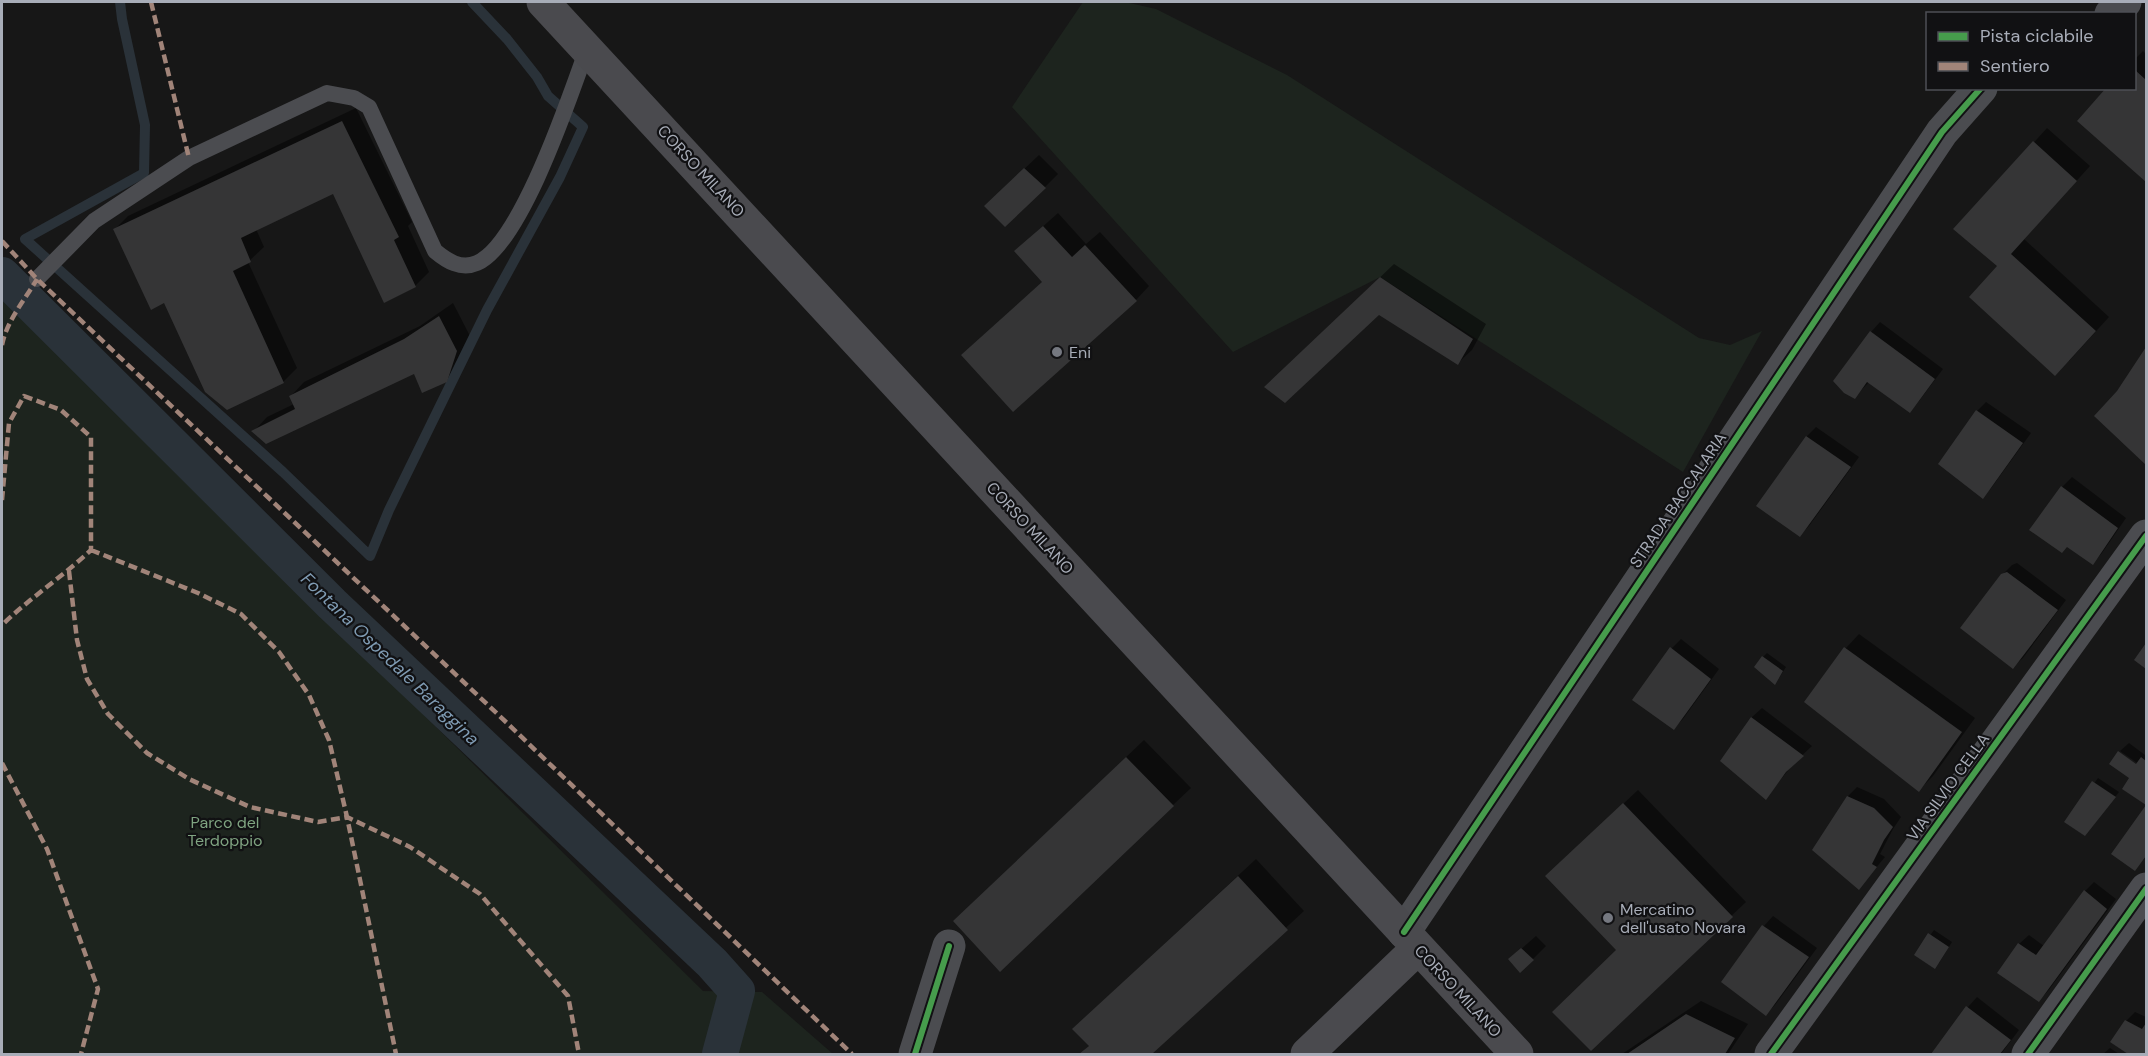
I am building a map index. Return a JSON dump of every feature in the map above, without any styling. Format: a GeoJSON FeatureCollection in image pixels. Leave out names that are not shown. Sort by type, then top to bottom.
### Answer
{"type":"FeatureCollection","features":[{"type":"Feature","properties":{"kind":"main road","name":"CORSO MILANO"},"geometry":{"type":"LineString","coordinates":[[543,2],[1517,1054]]}},
{"type":"Feature","properties":{"kind":"main road"},"geometry":{"type":"LineString","coordinates":[[1306,1054],[1411,940]]}},
{"type":"Feature","properties":{"kind":"street"},"geometry":{"type":"LineString","coordinates":[[2113,12],[2125,2]]}},
{"type":"Feature","properties":{"kind":"street","name":"STRADA BACCALARIA"},"geometry":{"type":"LineString","coordinates":[[1411,940],[1935,142],[1979,90]]}},
{"type":"Feature","properties":{"kind":"street","name":"VIA SILVIO CELLA"},"geometry":{"type":"LineString","coordinates":[[1771,1054],[2146,536]]}},
{"type":"Feature","properties":{"kind":"street"},"geometry":{"type":"LineString","coordinates":[[2028,1054],[2146,889]]}},
{"type":"Feature","properties":{"kind":"street"},"geometry":{"type":"LineString","coordinates":[[915,1054],[949,946]]}},
{"type":"Feature","properties":{"kind":"lane"},"geometry":{"type":"LineString","coordinates":[[40,276],[94,221],[189,158],[327,93],[354,98],[369,107],[435,251],[447,261],[461,265],[476,264],[490,255],[502,242],[531,191],[587,49]]}},
{"type":"Feature","properties":{"kind":"green space"},"geometry":{"type":"Polygon","coordinates":[[[1083,2],[1125,2],[1156,9],[1287,75],[1699,338],[1730,345],[1762,331],[1683,472],[1380,277],[1233,352],[1012,107],[1083,2]]]}},
{"type":"Feature","properties":{"kind":"green space","name":"Parco del Terdoppio"},"geometry":{"type":"Polygon","coordinates":[[[2,298],[703,991],[762,992],[833,1054],[2,1054],[2,298]]]}},
{"type":"Feature","properties":{"kind":"building"},"geometry":{"type":"Polygon","coordinates":[[[2136,71],[2146,80],[2146,182],[2077,121],[2104,90],[2136,90],[2136,71]]]}},
{"type":"Feature","properties":{"kind":"building"},"geometry":{"type":"Polygon","coordinates":[[[342,121],[399,237],[394,240],[416,287],[384,303],[333,194],[241,238],[251,262],[233,271],[284,383],[227,410],[205,392],[164,303],[151,310],[113,229],[342,121]]]}},
{"type":"Feature","properties":{"kind":"building"},"geometry":{"type":"Polygon","coordinates":[[[2033,141],[2077,181],[2011,254],[2096,331],[2055,376],[1969,297],[1997,266],[1953,229],[2033,141]]]}},
{"type":"Feature","properties":{"kind":"building"},"geometry":{"type":"Polygon","coordinates":[[[1024,168],[1046,188],[1005,227],[984,206],[1024,168]]]}},
{"type":"Feature","properties":{"kind":"building"},"geometry":{"type":"Polygon","coordinates":[[[1043,226],[1072,257],[1085,245],[1137,301],[1013,412],[961,355],[1042,282],[1014,251],[1043,226]]]}},
{"type":"Feature","properties":{"kind":"building"},"geometry":{"type":"Polygon","coordinates":[[[1380,277],[1473,339],[1458,365],[1379,315],[1285,403],[1264,387],[1380,277]]]}},
{"type":"Feature","properties":{"kind":"building"},"geometry":{"type":"Polygon","coordinates":[[[439,316],[457,351],[447,382],[422,393],[414,374],[266,444],[251,431],[295,409],[289,396],[404,339],[439,316]]]}},
{"type":"Feature","properties":{"kind":"building"},"geometry":{"type":"Polygon","coordinates":[[[1870,331],[1935,379],[1910,413],[1867,382],[1855,399],[1844,393],[1833,381],[1870,331]]]}},
{"type":"Feature","properties":{"kind":"building"},"geometry":{"type":"Polygon","coordinates":[[[2146,347],[2146,465],[2094,416],[2117,391],[2146,347]]]}},
{"type":"Feature","properties":{"kind":"building"},"geometry":{"type":"Polygon","coordinates":[[[1976,410],[2023,443],[1983,499],[1938,464],[1976,410]]]}},
{"type":"Feature","properties":{"kind":"building"},"geometry":{"type":"Polygon","coordinates":[[[1806,436],[1851,467],[1800,537],[1756,506],[1806,436]]]}},
{"type":"Feature","properties":{"kind":"building"},"geometry":{"type":"Polygon","coordinates":[[[2061,486],[2118,528],[2093,565],[2067,547],[2062,553],[2029,530],[2061,486]]]}},
{"type":"Feature","properties":{"kind":"building"},"geometry":{"type":"Polygon","coordinates":[[[2007,572],[2058,610],[2013,669],[1960,628],[2001,574],[2007,572]]]}},
{"type":"Feature","properties":{"kind":"building"},"geometry":{"type":"Polygon","coordinates":[[[2146,643],[2146,669],[2134,660],[2146,643]]]}},
{"type":"Feature","properties":{"kind":"building"},"geometry":{"type":"Polygon","coordinates":[[[1670,647],[1711,679],[1674,730],[1632,700],[1670,647]]]}},
{"type":"Feature","properties":{"kind":"building"},"geometry":{"type":"Polygon","coordinates":[[[1844,647],[1962,732],[1919,792],[1804,702],[1844,647]]]}},
{"type":"Feature","properties":{"kind":"building"},"geometry":{"type":"Polygon","coordinates":[[[1762,656],[1783,671],[1775,685],[1754,667],[1762,656]]]}},
{"type":"Feature","properties":{"kind":"building"},"geometry":{"type":"Polygon","coordinates":[[[1751,717],[1804,756],[1786,772],[1766,800],[1720,761],[1751,717]]]}},
{"type":"Feature","properties":{"kind":"building"},"geometry":{"type":"Polygon","coordinates":[[[2118,751],[2136,764],[2141,757],[2146,761],[2146,805],[2122,789],[2129,778],[2109,764],[2118,751]]]}},
{"type":"Feature","properties":{"kind":"building"},"geometry":{"type":"Polygon","coordinates":[[[1126,757],[1174,806],[1000,972],[953,921],[1126,757]]]}},
{"type":"Feature","properties":{"kind":"building"},"geometry":{"type":"Polygon","coordinates":[[[2092,781],[2116,797],[2085,836],[2064,822],[2092,781]]]}},
{"type":"Feature","properties":{"kind":"building"},"geometry":{"type":"Polygon","coordinates":[[[1847,796],[1874,808],[1893,827],[1872,864],[1877,867],[1859,890],[1812,850],[1847,796]]]}},
{"type":"Feature","properties":{"kind":"building"},"geometry":{"type":"Polygon","coordinates":[[[1623,803],[1733,917],[1591,1051],[1552,1012],[1616,950],[1545,876],[1623,803]]]}},
{"type":"Feature","properties":{"kind":"building"},"geometry":{"type":"Polygon","coordinates":[[[2146,805],[2146,856],[2135,871],[2111,854],[2146,805]]]}},
{"type":"Feature","properties":{"kind":"building"},"geometry":{"type":"Polygon","coordinates":[[[1238,876],[1288,930],[1152,1054],[1079,1054],[1089,1046],[1072,1029],[1238,876]]]}},
{"type":"Feature","properties":{"kind":"building"},"geometry":{"type":"Polygon","coordinates":[[[2084,890],[2107,909],[2039,1002],[1997,973],[2018,943],[2036,955],[2084,890]]]}},
{"type":"Feature","properties":{"kind":"building"},"geometry":{"type":"Polygon","coordinates":[[[1762,925],[1809,957],[1766,1016],[1721,982],[1762,925]]]}},
{"type":"Feature","properties":{"kind":"building"},"geometry":{"type":"Polygon","coordinates":[[[1928,933],[1949,947],[1935,969],[1914,955],[1928,933]]]}},
{"type":"Feature","properties":{"kind":"building"},"geometry":{"type":"Polygon","coordinates":[[[1521,948],[1534,960],[1520,973],[1508,959],[1521,948]]]}},
{"type":"Feature","properties":{"kind":"building"},"geometry":{"type":"Polygon","coordinates":[[[1966,1006],[2011,1040],[2000,1054],[1931,1054],[1966,1006]]]}},
{"type":"Feature","properties":{"kind":"building"},"geometry":{"type":"Polygon","coordinates":[[[1686,1014],[1735,1038],[1725,1054],[1627,1054],[1686,1014]]]}},
{"type":"Feature","properties":{"kind":"building"},"geometry":{"type":"Polygon","coordinates":[[[2125,1020],[2142,1029],[2146,1023],[2146,1054],[2128,1054],[2110,1042],[2125,1020]]]}},
{"type":"Feature","properties":{"kind":"waterway","name":"Fontana Ospedale Baraggina"},"geometry":{"type":"LineString","coordinates":[[120,2],[145,125],[144,173],[25,239],[283,472],[370,556],[389,510],[487,310],[560,177],[583,127],[548,96],[537,77],[507,39],[472,2]]}},
{"type":"Feature","properties":{"kind":"waterway","name":"Fontana Ospedale Baraggina"},"geometry":{"type":"LineString","coordinates":[[2,275],[332,604],[712,963],[737,991],[720,1054]]}},
{"type":"Feature","properties":{"kind":"marked path"},"geometry":{"type":"LineString","coordinates":[[151,2],[189,158]]}},
{"type":"Feature","properties":{"kind":"marked path"},"geometry":{"type":"LineString","coordinates":[[2,241],[37,279],[507,723],[852,1054]]}},
{"type":"Feature","properties":{"kind":"marked path"},"geometry":{"type":"LineString","coordinates":[[2,345],[12,319],[37,279]]}},
{"type":"Feature","properties":{"kind":"marked path"},"geometry":{"type":"LineString","coordinates":[[2,500],[9,423],[24,396],[61,410],[91,437],[91,550],[2,625]]}},
{"type":"Feature","properties":{"kind":"marked path"},"geometry":{"type":"LineString","coordinates":[[91,550],[198,593],[241,614],[279,652],[309,695],[329,740],[396,1054]]}},
{"type":"Feature","properties":{"kind":"marked path"},"geometry":{"type":"LineString","coordinates":[[69,571],[77,640],[87,679],[108,714],[147,753],[189,779],[250,807],[318,822],[347,817],[410,847],[480,894],[568,996],[579,1054]]}},
{"type":"Feature","properties":{"kind":"marked path"},"geometry":{"type":"LineString","coordinates":[[2,763],[47,849],[98,989],[81,1054]]}},
{"type":"Feature","properties":{"kind":"cycle path"},"geometry":{"type":"LineString","coordinates":[[1404,932],[1942,132],[1979,90]]}},
{"type":"Feature","properties":{"kind":"cycle path"},"geometry":{"type":"LineString","coordinates":[[1771,1054],[2146,536]]}},
{"type":"Feature","properties":{"kind":"cycle path"},"geometry":{"type":"LineString","coordinates":[[2028,1054],[2146,889]]}},
{"type":"Feature","properties":{"kind":"cycle path"},"geometry":{"type":"LineString","coordinates":[[915,1054],[949,946]]}},
{"type":"Feature","properties":{"kind":"place","name":"Eni"},"geometry":{"type":"Point","coordinates":[1057,352]}},
{"type":"Feature","properties":{"kind":"place","name":"Mercatino dell'usato Novara"},"geometry":{"type":"Point","coordinates":[1608,918]}}]}
